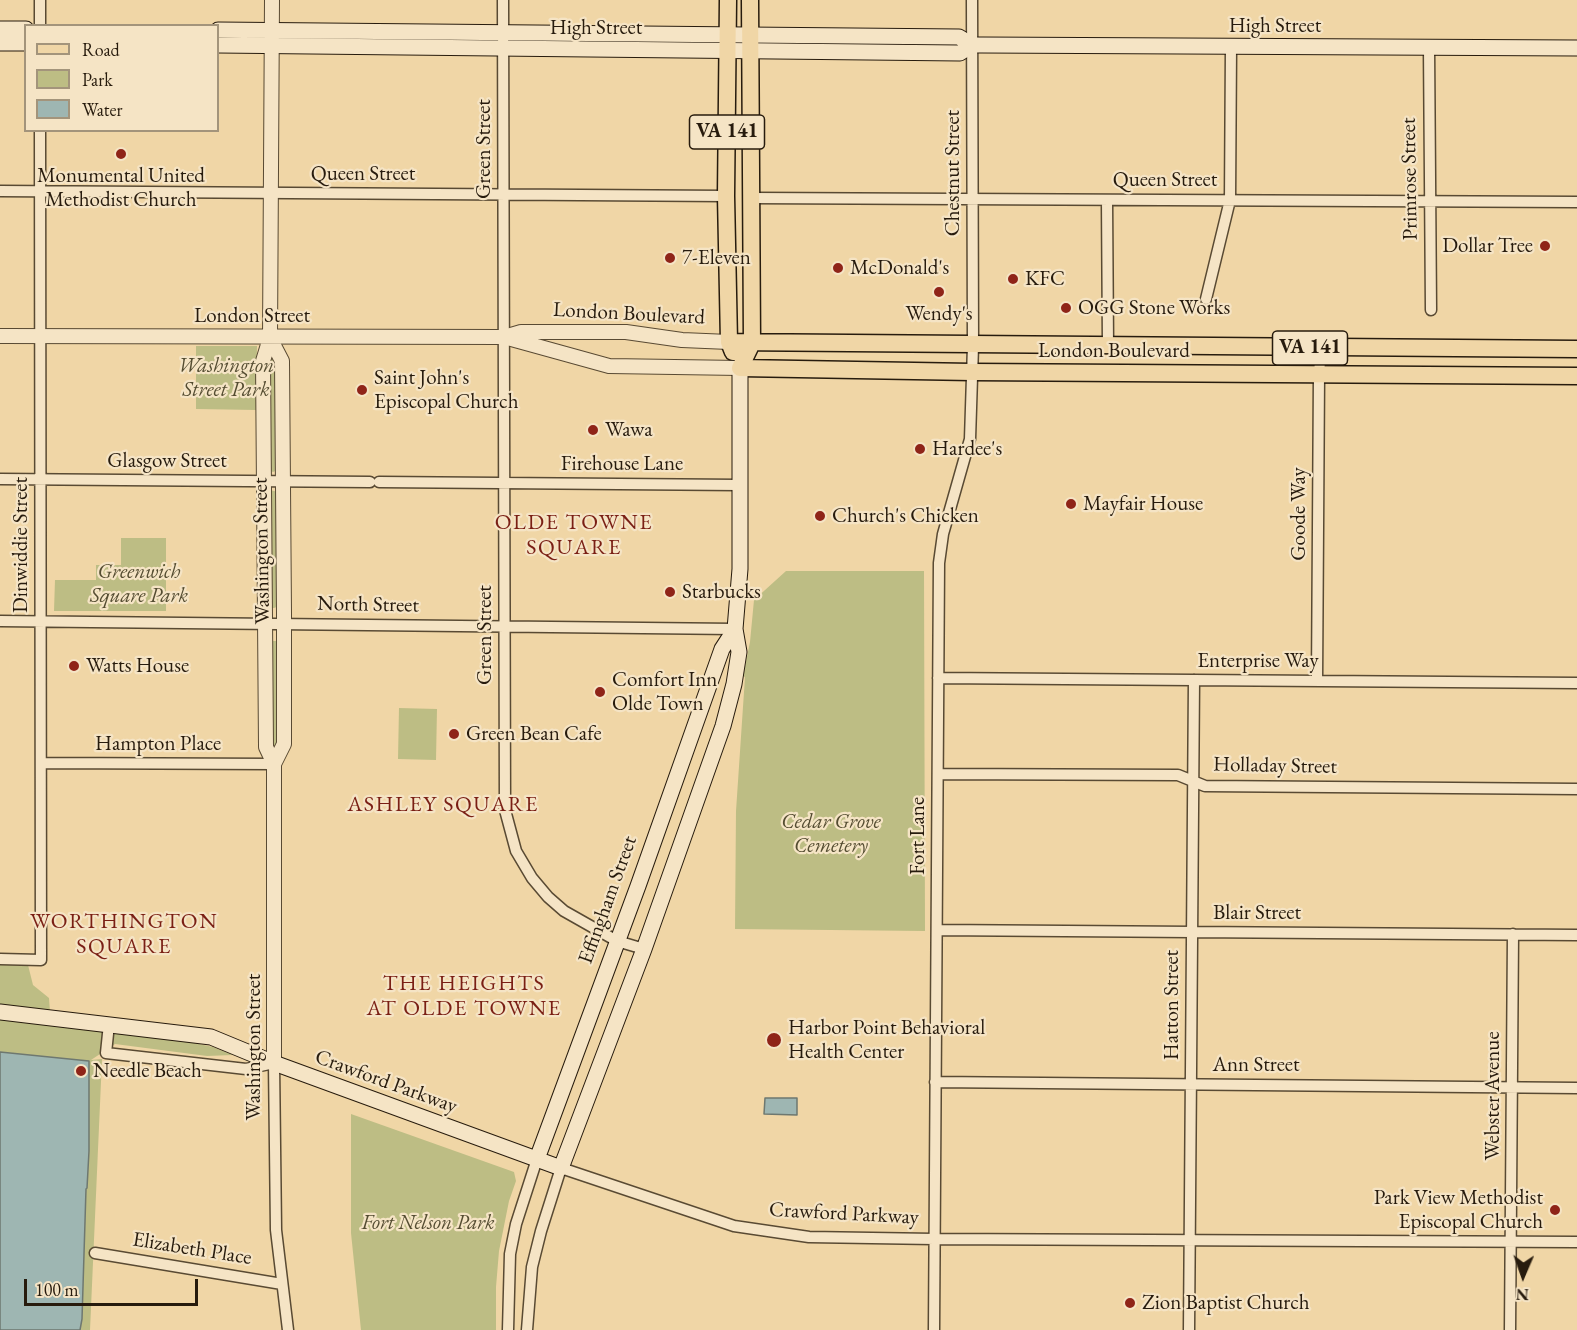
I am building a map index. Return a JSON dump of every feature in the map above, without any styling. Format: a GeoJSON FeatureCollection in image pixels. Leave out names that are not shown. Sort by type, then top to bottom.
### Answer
{"type":"FeatureCollection","features":[{"type":"Feature","properties":{"kind":"main road","name":"Effingham Street"},"geometry":{"type":"LineString","coordinates":[[561,1168],[644,949],[723,726],[740,652],[735,629],[740,569],[740,368],[729,342],[726,196],[728,0]]}},
{"type":"Feature","properties":{"kind":"main road","name":"Effingham Street"},"geometry":{"type":"LineString","coordinates":[[740,368],[752,343],[750,0]]}},
{"type":"Feature","properties":{"kind":"main road"},"geometry":{"type":"LineString","coordinates":[[0,29],[24,29]]}},
{"type":"Feature","properties":{"kind":"main road","name":"High Street"},"geometry":{"type":"LineString","coordinates":[[219,30],[272,38],[504,49],[959,37],[972,45],[1577,48]]}},
{"type":"Feature","properties":{"kind":"main road","name":"High Street"},"geometry":{"type":"LineString","coordinates":[[219,45],[272,38],[504,32],[728,43]]}},
{"type":"Feature","properties":{"kind":"main road"},"geometry":{"type":"LineString","coordinates":[[0,43],[24,44]]}},
{"type":"Feature","properties":{"kind":"main road","name":"London Boulevard"},"geometry":{"type":"LineString","coordinates":[[729,342],[973,346],[1577,349]]}},
{"type":"Feature","properties":{"kind":"main road","name":"London Boulevard"},"geometry":{"type":"LineString","coordinates":[[740,368],[1577,376]]}},
{"type":"Feature","properties":{"kind":"main road","name":"Effingham Street"},"geometry":{"type":"LineString","coordinates":[[537,1159],[722,649],[735,629]]}},
{"type":"Feature","properties":{"kind":"main road","name":"Crawford Parkway"},"geometry":{"type":"LineString","coordinates":[[0,1012],[212,1037],[274,1063],[561,1168]]}},
{"type":"Feature","properties":{"kind":"street"},"geometry":{"type":"LineString","coordinates":[[39,0],[40,24]]}},
{"type":"Feature","properties":{"kind":"street","name":"Washington Street"},"geometry":{"type":"LineString","coordinates":[[272,0],[270,338],[263,361],[264,623],[266,747],[274,764],[276,1230],[288,1330]]}},
{"type":"Feature","properties":{"kind":"street","name":"Green Street"},"geometry":{"type":"LineString","coordinates":[[503,0],[505,810],[516,851],[532,878],[548,897],[564,911],[617,941],[644,949]]}},
{"type":"Feature","properties":{"kind":"street","name":"Chestnut Street"},"geometry":{"type":"LineString","coordinates":[[972,0],[973,346]]}},
{"type":"Feature","properties":{"kind":"street"},"geometry":{"type":"LineString","coordinates":[[1206,299],[1230,200],[1231,47]]}},
{"type":"Feature","properties":{"kind":"street","name":"Primrose Street"},"geometry":{"type":"LineString","coordinates":[[1428,47],[1431,310]]}},
{"type":"Feature","properties":{"kind":"street","name":"Dinwiddie Street"},"geometry":{"type":"LineString","coordinates":[[0,959],[41,960],[40,132]]}},
{"type":"Feature","properties":{"kind":"street","name":"Queen Street"},"geometry":{"type":"LineString","coordinates":[[0,191],[726,196]]}},
{"type":"Feature","properties":{"kind":"street","name":"Queen Street"},"geometry":{"type":"LineString","coordinates":[[752,198],[1577,202]]}},
{"type":"Feature","properties":{"kind":"street"},"geometry":{"type":"LineString","coordinates":[[1107,200],[1108,346]]}},
{"type":"Feature","properties":{"kind":"street","name":"London Boulevard"},"geometry":{"type":"LineString","coordinates":[[504,338],[521,332],[618,332],[682,340],[729,342]]}},
{"type":"Feature","properties":{"kind":"street","name":"London Street"},"geometry":{"type":"LineString","coordinates":[[0,336],[504,338]]}},
{"type":"Feature","properties":{"kind":"street","name":"Washington Street"},"geometry":{"type":"LineString","coordinates":[[270,338],[282,361],[284,744],[274,764]]}},
{"type":"Feature","properties":{"kind":"street","name":"London Boulevard"},"geometry":{"type":"LineString","coordinates":[[504,338],[609,366],[740,368]]}},
{"type":"Feature","properties":{"kind":"street","name":"Fort Lane"},"geometry":{"type":"LineString","coordinates":[[934,1330],[939,563],[943,534],[970,439],[973,346]]}},
{"type":"Feature","properties":{"kind":"street","name":"Goode Way"},"geometry":{"type":"LineString","coordinates":[[1317,681],[1321,348]]}},
{"type":"Feature","properties":{"kind":"street","name":"Glasgow Street"},"geometry":{"type":"LineString","coordinates":[[0,479],[505,483]]}},
{"type":"Feature","properties":{"kind":"street","name":"Firehouse Lane"},"geometry":{"type":"LineString","coordinates":[[505,483],[739,486]]}},
{"type":"Feature","properties":{"kind":"street","name":"North Street"},"geometry":{"type":"LineString","coordinates":[[0,621],[735,629]]}},
{"type":"Feature","properties":{"kind":"street","name":"Enterprise Way"},"geometry":{"type":"LineString","coordinates":[[938,678],[1577,683]]}},
{"type":"Feature","properties":{"kind":"street","name":"Hatton Street"},"geometry":{"type":"LineString","coordinates":[[1189,1330],[1194,680]]}},
{"type":"Feature","properties":{"kind":"street","name":"Hampton Place"},"geometry":{"type":"LineString","coordinates":[[41,762],[274,764]]}},
{"type":"Feature","properties":{"kind":"street","name":"Holladay Street"},"geometry":{"type":"LineString","coordinates":[[938,774],[1178,776],[1205,786],[1577,789]]}},
{"type":"Feature","properties":{"kind":"street","name":"Blair Street"},"geometry":{"type":"LineString","coordinates":[[937,930],[1577,935]]}},
{"type":"Feature","properties":{"kind":"street","name":"Webster Avenue"},"geometry":{"type":"LineString","coordinates":[[1510,1330],[1513,934]]}},
{"type":"Feature","properties":{"kind":"street"},"geometry":{"type":"LineString","coordinates":[[109,1024],[106,1053],[246,1069],[274,1063]]}},
{"type":"Feature","properties":{"kind":"street","name":"Ann Street"},"geometry":{"type":"LineString","coordinates":[[935,1082],[1577,1088]]}},
{"type":"Feature","properties":{"kind":"street","name":"Effingham Street"},"geometry":{"type":"LineString","coordinates":[[508,1330],[510,1254],[516,1224],[537,1159]]}},
{"type":"Feature","properties":{"kind":"street","name":"Effingham Street"},"geometry":{"type":"LineString","coordinates":[[527,1330],[532,1267],[561,1168]]}},
{"type":"Feature","properties":{"kind":"street","name":"Crawford Parkway"},"geometry":{"type":"LineString","coordinates":[[561,1168],[734,1226],[809,1237],[1577,1242]]}},
{"type":"Feature","properties":{"kind":"street","name":"Elizabeth Place"},"geometry":{"type":"LineString","coordinates":[[95,1253],[282,1284]]}},
{"type":"Feature","properties":{"kind":"green space","name":"Washington Street Park"},"geometry":{"type":"Polygon","coordinates":[[[196,346],[257,346],[256,410],[196,409],[196,346]]]}},
{"type":"Feature","properties":{"kind":"green space"},"geometry":{"type":"Polygon","coordinates":[[[270,358],[275,358],[278,470],[273,472],[269,470],[268,362],[270,358]]]}},
{"type":"Feature","properties":{"kind":"green space"},"geometry":{"type":"Polygon","coordinates":[[[270,490],[278,492],[279,606],[274,608],[271,608],[270,490]]]}},
{"type":"Feature","properties":{"kind":"green space","name":"Greenwich Square Park"},"geometry":{"type":"Polygon","coordinates":[[[121,538],[166,538],[166,611],[54,611],[55,580],[96,580],[96,565],[121,565],[121,538]]]}},
{"type":"Feature","properties":{"kind":"green space","name":"Cedar Grove Cemetery"},"geometry":{"type":"Polygon","coordinates":[[[786,571],[924,571],[925,931],[735,929],[736,811],[745,677],[743,676],[750,642],[754,600],[786,571]]]}},
{"type":"Feature","properties":{"kind":"green space"},"geometry":{"type":"Polygon","coordinates":[[[271,641],[279,643],[280,743],[275,748],[272,747],[271,641]]]}},
{"type":"Feature","properties":{"kind":"green space"},"geometry":{"type":"Polygon","coordinates":[[[399,708],[437,709],[436,760],[398,759],[399,708]]]}},
{"type":"Feature","properties":{"kind":"green space"},"geometry":{"type":"Polygon","coordinates":[[[0,965],[28,965],[33,985],[49,998],[50,1012],[213,1047],[233,1055],[207,1056],[115,1044],[91,1060],[102,1059],[90,1330],[80,1330],[89,1151],[89,1062],[0,1052],[0,965]]]}},
{"type":"Feature","properties":{"kind":"green space","name":"Fort Nelson Park"},"geometry":{"type":"Polygon","coordinates":[[[351,1114],[514,1172],[516,1181],[509,1201],[499,1251],[496,1330],[361,1330],[351,1233],[351,1114]]]}},
{"type":"Feature","properties":{"kind":"water"},"geometry":{"type":"Polygon","coordinates":[[[0,1052],[89,1061],[89,1151],[80,1330],[0,1330],[0,1052]]]}},
{"type":"Feature","properties":{"kind":"water"},"geometry":{"type":"Polygon","coordinates":[[[765,1098],[797,1098],[797,1115],[764,1114],[765,1098]]]}},
{"type":"Feature","properties":{"kind":"place","name":"Monumental United Methodist Church"},"geometry":{"type":"Point","coordinates":[121,154]}},
{"type":"Feature","properties":{"kind":"place","name":"Dollar Tree"},"geometry":{"type":"Point","coordinates":[1545,246]}},
{"type":"Feature","properties":{"kind":"place","name":"7-Eleven"},"geometry":{"type":"Point","coordinates":[670,258]}},
{"type":"Feature","properties":{"kind":"place","name":"McDonald's"},"geometry":{"type":"Point","coordinates":[838,268]}},
{"type":"Feature","properties":{"kind":"place","name":"KFC"},"geometry":{"type":"Point","coordinates":[1013,279]}},
{"type":"Feature","properties":{"kind":"place","name":"Wendy's"},"geometry":{"type":"Point","coordinates":[939,292]}},
{"type":"Feature","properties":{"kind":"place","name":"OGG Stone Works"},"geometry":{"type":"Point","coordinates":[1066,308]}},
{"type":"Feature","properties":{"kind":"place","name":"Saint John's Episcopal Church"},"geometry":{"type":"Point","coordinates":[362,390]}},
{"type":"Feature","properties":{"kind":"place","name":"Wawa"},"geometry":{"type":"Point","coordinates":[593,430]}},
{"type":"Feature","properties":{"kind":"place","name":"Hardee's"},"geometry":{"type":"Point","coordinates":[920,449]}},
{"type":"Feature","properties":{"kind":"place","name":"Mayfair House"},"geometry":{"type":"Point","coordinates":[1071,504]}},
{"type":"Feature","properties":{"kind":"place","name":"Church's Chicken"},"geometry":{"type":"Point","coordinates":[820,516]}},
{"type":"Feature","properties":{"kind":"place","name":"Starbucks"},"geometry":{"type":"Point","coordinates":[670,592]}},
{"type":"Feature","properties":{"kind":"place","name":"Watts House"},"geometry":{"type":"Point","coordinates":[74,666]}},
{"type":"Feature","properties":{"kind":"place","name":"Comfort Inn Olde Town"},"geometry":{"type":"Point","coordinates":[600,692]}},
{"type":"Feature","properties":{"kind":"place","name":"Green Bean Cafe"},"geometry":{"type":"Point","coordinates":[454,734]}},
{"type":"Feature","properties":{"kind":"place","name":"Harbor Point Behavioral Health Center"},"geometry":{"type":"Point","coordinates":[774,1040]}},
{"type":"Feature","properties":{"kind":"place","name":"Needle Beach"},"geometry":{"type":"Point","coordinates":[81,1071]}},
{"type":"Feature","properties":{"kind":"place","name":"Park View Methodist Episcopal Church"},"geometry":{"type":"Point","coordinates":[1555,1210]}},
{"type":"Feature","properties":{"kind":"place","name":"Zion Baptist Church"},"geometry":{"type":"Point","coordinates":[1130,1303]}},
{"type":"Feature","properties":{"kind":"district","name":"OLDE TOWNE SQUARE"},"geometry":{"type":"Point","coordinates":[574,536]}},
{"type":"Feature","properties":{"kind":"district","name":"ASHLEY SQUARE"},"geometry":{"type":"Point","coordinates":[443,805]}},
{"type":"Feature","properties":{"kind":"district","name":"WORTHINGTON SQUARE"},"geometry":{"type":"Point","coordinates":[124,934]}},
{"type":"Feature","properties":{"kind":"district","name":"THE HEIGHTS AT OLDE TOWNE"},"geometry":{"type":"Point","coordinates":[464,996]}}]}
